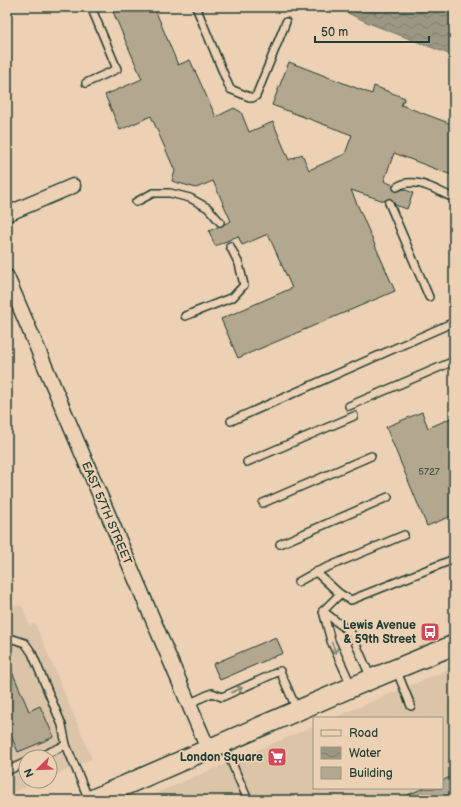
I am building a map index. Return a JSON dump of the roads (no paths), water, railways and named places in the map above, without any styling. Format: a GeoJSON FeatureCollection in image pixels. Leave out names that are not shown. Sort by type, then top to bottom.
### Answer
{"type":"FeatureCollection","features":[{"type":"Feature","properties":{"kind":"main road"},"geometry":{"type":"LineString","coordinates":[[90,800],[454,644]]}},
{"type":"Feature","properties":{"kind":"street"},"geometry":{"type":"LineString","coordinates":[[7,214],[74,186]]}},
{"type":"Feature","properties":{"kind":"street","name":"EAST 57TH STREET"},"geometry":{"type":"LineString","coordinates":[[7,277],[188,704],[216,745]]}},
{"type":"Feature","properties":{"kind":"lane"},"geometry":{"type":"LineString","coordinates":[[86,83],[117,69],[91,7]]}},
{"type":"Feature","properties":{"kind":"lane"},"geometry":{"type":"LineString","coordinates":[[196,7],[230,89],[252,98],[256,96],[286,22]]}},
{"type":"Feature","properties":{"kind":"lane"},"geometry":{"type":"LineString","coordinates":[[397,187],[403,183],[415,182],[454,198]]}},
{"type":"Feature","properties":{"kind":"lane"},"geometry":{"type":"LineString","coordinates":[[136,202],[153,193],[170,194],[190,198],[208,208],[220,222]]}},
{"type":"Feature","properties":{"kind":"lane"},"geometry":{"type":"LineString","coordinates":[[389,203],[429,297]]}},
{"type":"Feature","properties":{"kind":"lane"},"geometry":{"type":"LineString","coordinates":[[185,316],[233,296],[244,285],[239,264],[230,246]]}},
{"type":"Feature","properties":{"kind":"lane"},"geometry":{"type":"LineString","coordinates":[[231,421],[454,322]]}},
{"type":"Feature","properties":{"kind":"lane"},"geometry":{"type":"LineString","coordinates":[[349,406],[454,361]]}},
{"type":"Feature","properties":{"kind":"lane"},"geometry":{"type":"LineString","coordinates":[[247,462],[354,416]]}},
{"type":"Feature","properties":{"kind":"lane"},"geometry":{"type":"LineString","coordinates":[[263,503],[371,456]]}},
{"type":"Feature","properties":{"kind":"lane"},"geometry":{"type":"LineString","coordinates":[[280,544],[388,497]]}},
{"type":"Feature","properties":{"kind":"lane"},"geometry":{"type":"LineString","coordinates":[[298,582],[316,572],[404,535]]}},
{"type":"Feature","properties":{"kind":"lane"},"geometry":{"type":"LineString","coordinates":[[316,572],[340,594],[351,600],[454,559]]}},
{"type":"Feature","properties":{"kind":"lane"},"geometry":{"type":"LineString","coordinates":[[322,611],[340,594]]}},
{"type":"Feature","properties":{"kind":"lane"},"geometry":{"type":"LineString","coordinates":[[322,611],[351,633],[372,678]]}},
{"type":"Feature","properties":{"kind":"lane"},"geometry":{"type":"LineString","coordinates":[[322,611],[331,641],[352,687]]}},
{"type":"Feature","properties":{"kind":"lane"},"geometry":{"type":"LineString","coordinates":[[7,641],[13,639],[25,643],[32,653],[62,725],[66,745],[90,800]]}},
{"type":"Feature","properties":{"kind":"lane"},"geometry":{"type":"LineString","coordinates":[[396,669],[411,706]]}},
{"type":"Feature","properties":{"kind":"lane"},"geometry":{"type":"LineString","coordinates":[[188,704],[212,693],[222,697],[280,672],[297,710]]}},
{"type":"Feature","properties":{"kind":"lane"},"geometry":{"type":"LineString","coordinates":[[57,749],[66,745]]}},
{"type":"Feature","properties":{"kind":"lane"},"geometry":{"type":"LineString","coordinates":[[216,745],[248,800]]}},
{"type":"Feature","properties":{"kind":"lane"},"geometry":{"type":"LineString","coordinates":[[7,770],[18,765]]}},
{"type":"Feature","properties":{"kind":"water"},"geometry":{"type":"Polygon","coordinates":[[[335,7],[454,7],[454,56],[371,24],[335,7]]]}},
{"type":"Feature","properties":{"kind":"place","name":"Lewis Avenue & 59th Street"},"geometry":{"type":"Point","coordinates":[430,632]}},
{"type":"Feature","properties":{"kind":"place","name":"London Square"},"geometry":{"type":"Point","coordinates":[277,757]}}]}
